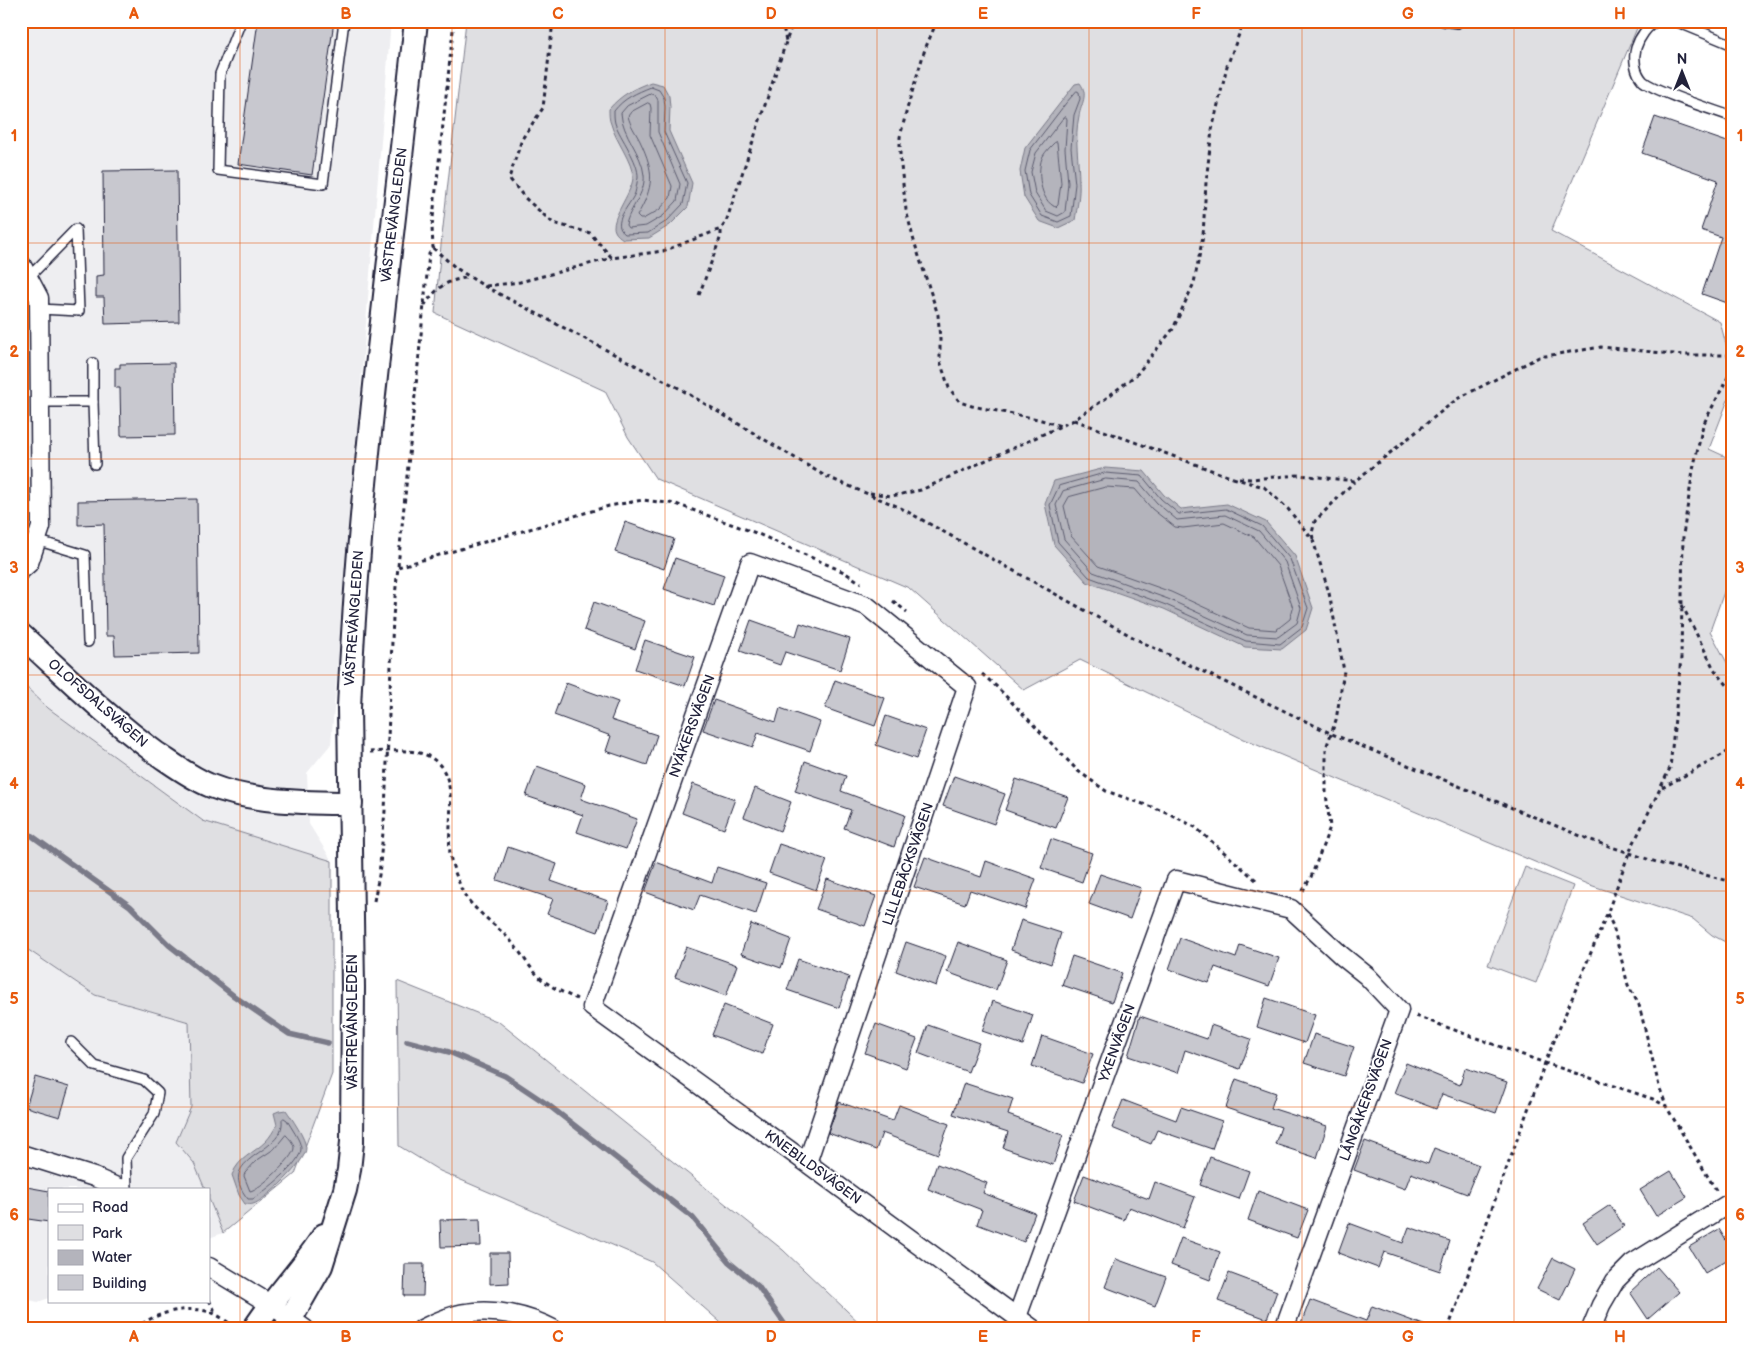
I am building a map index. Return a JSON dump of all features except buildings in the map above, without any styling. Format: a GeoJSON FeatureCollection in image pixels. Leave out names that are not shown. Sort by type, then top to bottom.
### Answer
{"type":"FeatureCollection","features":[{"type":"Feature","properties":{"kind":"street","name":"VÄSTREVÅNGLEDEN"},"geometry":{"type":"LineString","coordinates":[[294,1326],[321,1266],[349,1170],[352,1142],[350,682],[360,524],[416,21]]}},
{"type":"Feature","properties":{"kind":"street"},"geometry":{"type":"LineString","coordinates":[[21,570],[29,563],[41,527],[39,298],[25,271]]}},
{"type":"Feature","properties":{"kind":"street","name":"NYÅKERSVÄGEN"},"geometry":{"type":"LineString","coordinates":[[592,1007],[750,563],[867,606]]}},
{"type":"Feature","properties":{"kind":"street","name":"LILLEBÄCKSVÄGEN"},"geometry":{"type":"LineString","coordinates":[[807,1163],[967,687],[867,606]]}},
{"type":"Feature","properties":{"kind":"street","name":"OLOFSDALSVÄGEN"},"geometry":{"type":"LineString","coordinates":[[21,635],[126,731],[187,774],[213,786],[249,797],[320,804],[351,804]]}},
{"type":"Feature","properties":{"kind":"street","name":"YXENVÄGEN"},"geometry":{"type":"LineString","coordinates":[[1016,1317],[1176,880],[1291,910]]}},
{"type":"Feature","properties":{"kind":"street"},"geometry":{"type":"LineString","coordinates":[[1291,910],[1367,976],[1399,1010]]}},
{"type":"Feature","properties":{"kind":"street","name":"KNEBILDSVÄGEN"},"geometry":{"type":"LineString","coordinates":[[592,1007],[1033,1329]]}},
{"type":"Feature","properties":{"kind":"street","name":"LÅNGÅKERSVÄGEN"},"geometry":{"type":"LineString","coordinates":[[1284,1329],[1399,1010]]}},
{"type":"Feature","properties":{"kind":"street"},"geometry":{"type":"LineString","coordinates":[[21,1154],[94,1177],[119,1188]]}},
{"type":"Feature","properties":{"kind":"street"},"geometry":{"type":"LineString","coordinates":[[1591,1329],[1601,1305],[1615,1281],[1632,1264],[1729,1203]]}},
{"type":"Feature","properties":{"kind":"street","name":"VÄSTREVÅNGLEDEN"},"geometry":{"type":"LineString","coordinates":[[254,1329],[270,1304],[313,1252],[337,1215]]}},
{"type":"Feature","properties":{"kind":"street"},"geometry":{"type":"LineString","coordinates":[[210,1268],[270,1304],[294,1326]]}},
{"type":"Feature","properties":{"kind":"street"},"geometry":{"type":"LineString","coordinates":[[422,1329],[466,1313],[495,1312],[519,1316],[539,1322],[553,1329]]}},
{"type":"Feature","properties":{"kind":"lane"},"geometry":{"type":"LineString","coordinates":[[241,21],[220,74],[218,170],[323,184],[344,21]]}},
{"type":"Feature","properties":{"kind":"lane"},"geometry":{"type":"LineString","coordinates":[[1443,21],[1457,23],[1458,21]]}},
{"type":"Feature","properties":{"kind":"lane"},"geometry":{"type":"LineString","coordinates":[[1657,21],[1645,30],[1636,47],[1635,67],[1644,81],[1659,90],[1733,117]]}},
{"type":"Feature","properties":{"kind":"lane"},"geometry":{"type":"LineString","coordinates":[[1675,21],[1733,45]]}},
{"type":"Feature","properties":{"kind":"lane"},"geometry":{"type":"LineString","coordinates":[[25,271],[76,229],[79,311],[39,309]]}},
{"type":"Feature","properties":{"kind":"lane"},"geometry":{"type":"LineString","coordinates":[[92,363],[95,464]]}},
{"type":"Feature","properties":{"kind":"lane"},"geometry":{"type":"LineString","coordinates":[[40,402],[92,402]]}},
{"type":"Feature","properties":{"kind":"lane"},"geometry":{"type":"LineString","coordinates":[[36,540],[85,555],[88,642]]}},
{"type":"Feature","properties":{"kind":"lane"},"geometry":{"type":"LineString","coordinates":[[71,1042],[95,1066],[144,1080],[158,1093],[154,1114],[126,1158],[127,1188]]}},
{"type":"Feature","properties":{"kind":"path"},"geometry":{"type":"LineString","coordinates":[[388,751],[393,617],[424,306],[430,254],[433,248],[432,227],[454,21]]}},
{"type":"Feature","properties":{"kind":"path"},"geometry":{"type":"LineString","coordinates":[[554,21],[543,108],[522,140],[509,178],[525,198],[553,223],[590,233],[612,258]]}},
{"type":"Feature","properties":{"kind":"path"},"geometry":{"type":"LineString","coordinates":[[782,21],[786,41]]}},
{"type":"Feature","properties":{"kind":"path"},"geometry":{"type":"LineString","coordinates":[[484,286],[520,282],[612,258],[663,251],[721,229],[726,222],[793,21]]}},
{"type":"Feature","properties":{"kind":"path"},"geometry":{"type":"LineString","coordinates":[[937,21],[907,109],[900,136],[900,157],[906,210],[938,315],[940,361],[949,388],[960,402],[1062,426]]}},
{"type":"Feature","properties":{"kind":"path"},"geometry":{"type":"LineString","coordinates":[[865,493],[892,496],[921,490],[1074,420],[1105,399],[1136,374],[1173,329],[1194,283],[1203,236],[1206,182],[1212,130],[1227,66],[1244,21]]}},
{"type":"Feature","properties":{"kind":"path"},"geometry":{"type":"LineString","coordinates":[[699,295],[721,236],[721,229]]}},
{"type":"Feature","properties":{"kind":"path"},"geometry":{"type":"LineString","coordinates":[[433,248],[484,286],[677,387],[825,476],[898,507],[1140,641],[1332,734],[1588,839],[1662,864],[1733,882]]}},
{"type":"Feature","properties":{"kind":"path"},"geometry":{"type":"LineString","coordinates":[[424,306],[434,292],[450,281],[469,276]]}},
{"type":"Feature","properties":{"kind":"path"},"geometry":{"type":"LineString","coordinates":[[1291,910],[1311,877],[1330,827],[1326,793],[1326,748],[1336,720],[1344,671],[1329,593],[1313,540],[1312,533],[1315,521],[1355,481],[1457,399],[1539,357],[1601,347],[1684,356],[1733,356]]}},
{"type":"Feature","properties":{"kind":"path"},"geometry":{"type":"LineString","coordinates":[[1448,1329],[1545,1063],[1607,914],[1629,853],[1670,768],[1681,658],[1683,535],[1693,470],[1703,425],[1730,373],[1733,371]]}},
{"type":"Feature","properties":{"kind":"path"},"geometry":{"type":"LineString","coordinates":[[1074,420],[1233,478],[1264,487],[1288,509],[1313,540]]}},
{"type":"Feature","properties":{"kind":"path"},"geometry":{"type":"LineString","coordinates":[[1233,478],[1251,479],[1300,474],[1355,481]]}},
{"type":"Feature","properties":{"kind":"path"},"geometry":{"type":"LineString","coordinates":[[398,567],[609,506],[644,500],[676,504],[756,533],[844,572],[866,586]]}},
{"type":"Feature","properties":{"kind":"path"},"geometry":{"type":"LineString","coordinates":[[889,599],[912,616]]}},
{"type":"Feature","properties":{"kind":"path"},"geometry":{"type":"LineString","coordinates":[[1682,603],[1714,669],[1733,692]]}},
{"type":"Feature","properties":{"kind":"path"},"geometry":{"type":"LineString","coordinates":[[977,670],[997,687],[1078,772],[1106,791],[1166,812],[1195,827],[1261,885]]}},
{"type":"Feature","properties":{"kind":"path"},"geometry":{"type":"LineString","coordinates":[[1661,788],[1733,748]]}},
{"type":"Feature","properties":{"kind":"path"},"geometry":{"type":"LineString","coordinates":[[349,753],[388,751],[421,754],[435,760],[446,775],[451,796],[451,859],[462,890],[482,915],[508,938],[526,963],[546,983],[592,1007]]}},
{"type":"Feature","properties":{"kind":"path"},"geometry":{"type":"LineString","coordinates":[[1607,914],[1614,926],[1628,984],[1639,1005],[1659,1086],[1666,1106],[1729,1203]]}},
{"type":"Feature","properties":{"kind":"path"},"geometry":{"type":"LineString","coordinates":[[1399,1010],[1545,1063],[1653,1099],[1666,1106]]}},
{"type":"Feature","properties":{"kind":"path"},"geometry":{"type":"LineString","coordinates":[[210,1302],[214,1309],[213,1313]]}},
{"type":"Feature","properties":{"kind":"path"},"geometry":{"type":"LineString","coordinates":[[136,1329],[156,1317],[176,1311],[194,1309],[213,1313],[231,1324]]}},
{"type":"Feature","properties":{"kind":"shaded area"},"geometry":{"type":"Polygon","coordinates":[[[21,21],[391,21],[331,744],[307,773],[309,824],[332,861],[203,821],[48,708],[21,682],[21,21]]]}},
{"type":"Feature","properties":{"kind":"shaded area"},"geometry":{"type":"Polygon","coordinates":[[[21,945],[95,995],[190,1022],[191,1108],[176,1142],[194,1163],[205,1188],[48,1188],[48,1298],[38,1302],[21,1298],[21,945]]]}},
{"type":"Feature","properties":{"kind":"shaded area"},"geometry":{"type":"Polygon","coordinates":[[[210,1201],[223,1233],[210,1238],[210,1201]]]}},
{"type":"Feature","properties":{"kind":"green space"},"geometry":{"type":"Polygon","coordinates":[[[466,21],[1640,21],[1551,231],[1720,322],[1733,370],[1733,387],[1709,449],[1733,460],[1733,567],[1710,631],[1733,674],[1733,946],[1712,935],[1693,919],[1587,884],[1243,739],[1080,660],[1024,690],[909,588],[656,479],[628,437],[605,391],[435,313],[466,21]]]}},
{"type":"Feature","properties":{"kind":"green space"},"geometry":{"type":"Polygon","coordinates":[[[21,682],[48,708],[203,821],[332,861],[332,1074],[295,1174],[223,1233],[210,1201],[210,1188],[205,1188],[194,1163],[176,1142],[191,1107],[189,1022],[95,995],[21,945],[21,682]]]}},
{"type":"Feature","properties":{"kind":"green space"},"geometry":{"type":"Polygon","coordinates":[[[1525,867],[1573,886],[1536,983],[1488,965],[1525,867]]]}},
{"type":"Feature","properties":{"kind":"green space"},"geometry":{"type":"Polygon","coordinates":[[[397,981],[499,1022],[783,1250],[866,1329],[728,1329],[652,1262],[440,1171],[399,1146],[397,981]]]}},
{"type":"Feature","properties":{"kind":"water"},"geometry":{"type":"Polygon","coordinates":[[[651,82],[663,85],[669,96],[669,131],[692,183],[688,207],[670,225],[649,238],[623,239],[616,233],[614,226],[633,178],[630,165],[610,122],[609,109],[628,92],[651,82]]]}},
{"type":"Feature","properties":{"kind":"water"},"geometry":{"type":"Polygon","coordinates":[[[1080,83],[1083,87],[1084,100],[1077,132],[1079,196],[1075,220],[1058,228],[1039,221],[1024,197],[1020,171],[1025,148],[1075,84],[1080,83]]]}},
{"type":"Feature","properties":{"kind":"water"},"geometry":{"type":"Polygon","coordinates":[[[1105,468],[1144,471],[1164,495],[1181,509],[1227,504],[1266,522],[1295,556],[1313,608],[1306,630],[1282,649],[1245,647],[1164,609],[1087,582],[1054,545],[1045,504],[1054,481],[1105,468]]]}},
{"type":"Feature","properties":{"kind":"water"},"geometry":{"type":"Polygon","coordinates":[[[286,1110],[304,1139],[305,1154],[293,1171],[266,1196],[253,1204],[245,1204],[239,1195],[232,1175],[238,1164],[266,1141],[277,1125],[274,1113],[286,1110]]]}},
{"type":"Feature","properties":{"kind":"waterway"},"geometry":{"type":"LineString","coordinates":[[21,828],[130,906],[169,945],[234,996],[289,1034],[328,1043]]}},
{"type":"Feature","properties":{"kind":"waterway"},"geometry":{"type":"LineString","coordinates":[[407,1041],[449,1052],[505,1076],[547,1104],[693,1218],[729,1262],[758,1286],[788,1329]]}}]}
